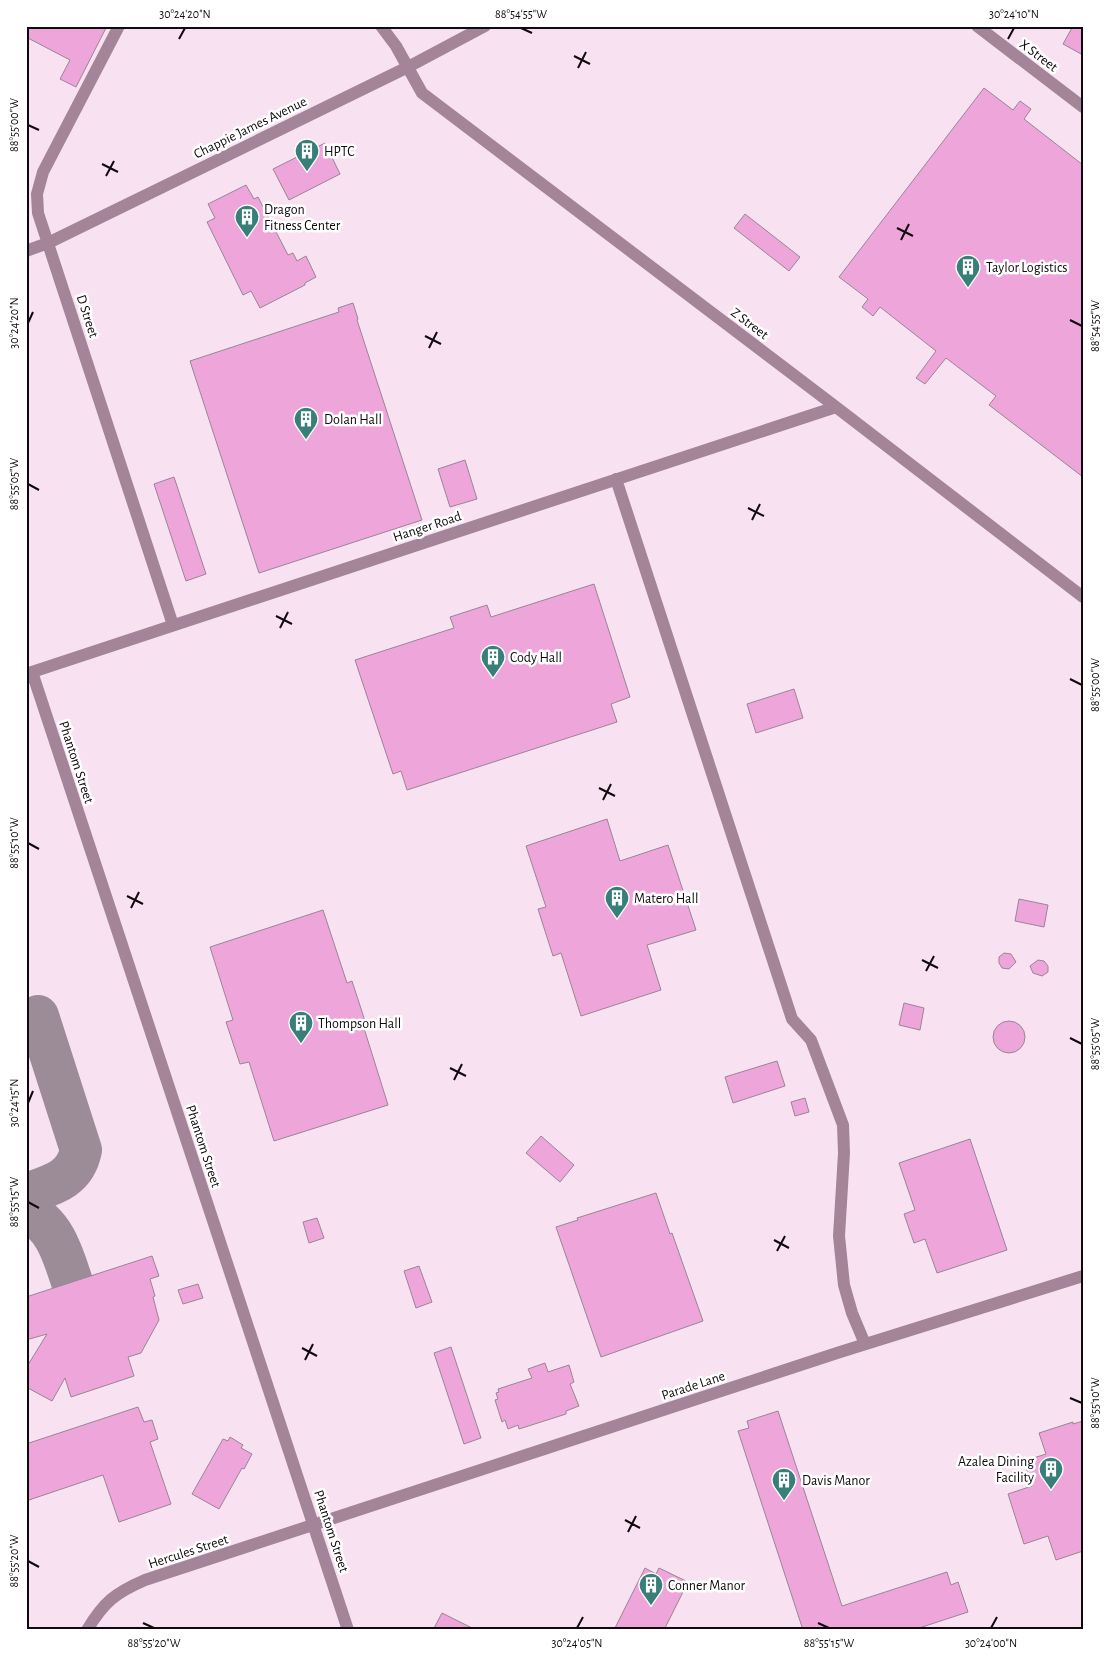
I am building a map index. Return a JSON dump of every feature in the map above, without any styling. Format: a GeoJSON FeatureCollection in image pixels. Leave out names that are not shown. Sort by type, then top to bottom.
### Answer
{"type":"FeatureCollection","features":[{"type":"Feature","properties":{"kind":"street","name":"D Street"},"geometry":{"type":"LineString","coordinates":[[119,26],[42,172],[37,194],[37,204],[38,213],[173,625]]}},
{"type":"Feature","properties":{"kind":"street","name":"Z Street"},"geometry":{"type":"LineString","coordinates":[[381,26],[396,46],[422,93],[1083,597]]}},
{"type":"Feature","properties":{"kind":"street","name":"Chappie James Avenue"},"geometry":{"type":"LineString","coordinates":[[26,251],[48,243],[408,67],[485,26]]}},
{"type":"Feature","properties":{"kind":"street","name":"X Street"},"geometry":{"type":"LineString","coordinates":[[977,26],[1083,107]]}},
{"type":"Feature","properties":{"kind":"street","name":"Hanger Road"},"geometry":{"type":"LineString","coordinates":[[29,673],[836,407]]}},
{"type":"Feature","properties":{"kind":"street"},"geometry":{"type":"LineString","coordinates":[[616,480],[792,1019],[811,1040],[843,1125],[844,1153],[840,1236],[844,1285],[852,1313],[865,1344]]}},
{"type":"Feature","properties":{"kind":"street","name":"Phantom Street"},"geometry":{"type":"LineString","coordinates":[[29,673],[348,1630]]}},
{"type":"Feature","properties":{"kind":"street","name":"Parade Lane"},"geometry":{"type":"LineString","coordinates":[[314,1525],[865,1344],[1083,1276]]}},
{"type":"Feature","properties":{"kind":"street","name":"Hercules Street"},"geometry":{"type":"LineString","coordinates":[[87,1630],[110,1598],[125,1589],[145,1580],[314,1525]]}},
{"type":"Feature","properties":{"kind":"building"},"geometry":{"type":"Polygon","coordinates":[[[26,26],[107,26],[76,87],[60,79],[70,60],[26,37],[26,26]]]}},
{"type":"Feature","properties":{"kind":"building"},"geometry":{"type":"Polygon","coordinates":[[[1073,26],[1083,26],[1083,55],[1063,44],[1073,26]]]}},
{"type":"Feature","properties":{"kind":"building","name":"Taylor Logistics"},"geometry":{"type":"Polygon","coordinates":[[[984,88],[1013,110],[1020,101],[1031,109],[1024,119],[1083,165],[1083,477],[989,405],[996,396],[946,358],[925,384],[916,378],[936,351],[880,307],[873,316],[862,307],[868,299],[839,277],[984,88]]]}},
{"type":"Feature","properties":{"kind":"building","name":"HPTC"},"geometry":{"type":"Polygon","coordinates":[[[325,143],[340,174],[289,200],[273,169],[325,143]]]}},
{"type":"Feature","properties":{"kind":"building","name":"Dragon Fitness Center"},"geometry":{"type":"Polygon","coordinates":[[[246,185],[254,199],[258,197],[288,255],[293,253],[297,261],[306,256],[316,277],[305,283],[305,285],[260,308],[251,291],[243,295],[207,222],[215,218],[208,204],[246,185]]]}},
{"type":"Feature","properties":{"kind":"building"},"geometry":{"type":"Polygon","coordinates":[[[745,214],[800,257],[789,271],[734,228],[745,214]]]}},
{"type":"Feature","properties":{"kind":"building","name":"Dolan Hall"},"geometry":{"type":"Polygon","coordinates":[[[353,303],[422,520],[259,573],[190,361],[339,312],[338,308],[353,303]]]}},
{"type":"Feature","properties":{"kind":"building"},"geometry":{"type":"Polygon","coordinates":[[[465,460],[477,499],[450,507],[438,469],[465,460]]]}},
{"type":"Feature","properties":{"kind":"building"},"geometry":{"type":"Polygon","coordinates":[[[174,477],[206,574],[186,581],[154,484],[174,477]]]}},
{"type":"Feature","properties":{"kind":"building","name":"Cody Hall"},"geometry":{"type":"Polygon","coordinates":[[[594,584],[630,697],[611,704],[617,722],[407,790],[401,771],[393,774],[355,660],[454,628],[450,617],[487,605],[491,617],[594,584]]]}},
{"type":"Feature","properties":{"kind":"building"},"geometry":{"type":"Polygon","coordinates":[[[794,689],[803,718],[756,733],[747,704],[794,689]]]}},
{"type":"Feature","properties":{"kind":"building","name":"Matero Hall"},"geometry":{"type":"Polygon","coordinates":[[[607,819],[620,861],[668,845],[696,930],[647,945],[661,990],[581,1016],[561,953],[553,956],[538,909],[546,907],[526,846],[607,819]]]}},
{"type":"Feature","properties":{"kind":"building"},"geometry":{"type":"Polygon","coordinates":[[[1019,899],[1048,905],[1044,927],[1015,921],[1019,899]]]}},
{"type":"Feature","properties":{"kind":"building","name":"Thompson Hall"},"geometry":{"type":"Polygon","coordinates":[[[323,910],[347,983],[352,981],[366,1024],[363,1025],[388,1105],[274,1141],[249,1062],[240,1064],[226,1022],[233,1020],[210,947],[323,910]]]}},
{"type":"Feature","properties":{"kind":"building"},"geometry":{"type":"Polygon","coordinates":[[[1004,953],[1011,954],[1016,962],[1009,969],[1002,968],[999,963],[999,957],[1004,953]]]}},
{"type":"Feature","properties":{"kind":"building"},"geometry":{"type":"Polygon","coordinates":[[[1038,960],[1044,961],[1048,966],[1048,972],[1042,976],[1033,973],[1030,966],[1038,960]]]}},
{"type":"Feature","properties":{"kind":"building"},"geometry":{"type":"Polygon","coordinates":[[[904,1003],[924,1008],[920,1030],[899,1025],[904,1003]]]}},
{"type":"Feature","properties":{"kind":"building"},"geometry":{"type":"Polygon","coordinates":[[[1009,1021],[1015,1022],[1020,1026],[1024,1031],[1024,1043],[1020,1048],[1015,1052],[1009,1053],[1003,1052],[998,1048],[994,1043],[993,1037],[994,1031],[998,1026],[1003,1022],[1009,1021]]]}},
{"type":"Feature","properties":{"kind":"building"},"geometry":{"type":"Polygon","coordinates":[[[777,1061],[785,1086],[733,1103],[725,1077],[777,1061]]]}},
{"type":"Feature","properties":{"kind":"building"},"geometry":{"type":"Polygon","coordinates":[[[805,1098],[809,1112],[795,1116],[791,1102],[805,1098]]]}},
{"type":"Feature","properties":{"kind":"building"},"geometry":{"type":"Polygon","coordinates":[[[541,1136],[574,1165],[560,1182],[526,1153],[541,1136]]]}},
{"type":"Feature","properties":{"kind":"building"},"geometry":{"type":"Polygon","coordinates":[[[970,1139],[1007,1250],[937,1273],[925,1239],[914,1243],[904,1214],[915,1210],[899,1163],[970,1139]]]}},
{"type":"Feature","properties":{"kind":"building"},"geometry":{"type":"Polygon","coordinates":[[[656,1193],[703,1321],[601,1357],[556,1227],[578,1220],[577,1218],[656,1193]]]}},
{"type":"Feature","properties":{"kind":"building"},"geometry":{"type":"Polygon","coordinates":[[[317,1218],[324,1238],[309,1243],[303,1222],[317,1218]]]}},
{"type":"Feature","properties":{"kind":"building"},"geometry":{"type":"Polygon","coordinates":[[[152,1256],[159,1276],[150,1279],[159,1320],[141,1353],[128,1357],[134,1376],[71,1397],[65,1378],[52,1401],[26,1387],[26,1368],[47,1334],[26,1340],[26,1297],[152,1256]]]}},
{"type":"Feature","properties":{"kind":"building"},"geometry":{"type":"Polygon","coordinates":[[[419,1266],[432,1302],[416,1308],[404,1271],[419,1266]]]}},
{"type":"Feature","properties":{"kind":"building"},"geometry":{"type":"Polygon","coordinates":[[[198,1284],[203,1298],[183,1304],[178,1290],[198,1284]]]}},
{"type":"Feature","properties":{"kind":"building"},"geometry":{"type":"Polygon","coordinates":[[[451,1347],[481,1438],[464,1444],[434,1353],[451,1347]]]}},
{"type":"Feature","properties":{"kind":"building"},"geometry":{"type":"Polygon","coordinates":[[[545,1363],[548,1372],[569,1365],[574,1382],[570,1384],[579,1406],[566,1411],[566,1414],[519,1429],[518,1425],[508,1429],[505,1420],[502,1422],[495,1400],[498,1399],[496,1393],[499,1392],[498,1389],[532,1378],[528,1369],[545,1363]]]}},
{"type":"Feature","properties":{"kind":"building"},"geometry":{"type":"Polygon","coordinates":[[[138,1407],[144,1422],[152,1420],[158,1439],[150,1442],[171,1504],[119,1522],[103,1475],[26,1501],[26,1444],[138,1407]]]}},
{"type":"Feature","properties":{"kind":"building","name":"Davis Manor"},"geometry":{"type":"Polygon","coordinates":[[[778,1411],[842,1606],[947,1572],[951,1585],[958,1582],[968,1612],[913,1630],[803,1630],[738,1431],[749,1428],[747,1421],[778,1411]]]}},
{"type":"Feature","properties":{"kind":"building","name":"Azalea Dining Facility"},"geometry":{"type":"Polygon","coordinates":[[[1083,1421],[1083,1551],[1056,1560],[1048,1536],[1024,1544],[1008,1494],[1032,1486],[1024,1461],[1046,1454],[1039,1433],[1073,1422],[1073,1424],[1083,1421]]]}},
{"type":"Feature","properties":{"kind":"building"},"geometry":{"type":"Polygon","coordinates":[[[230,1437],[243,1445],[241,1448],[252,1454],[219,1509],[192,1494],[223,1439],[228,1441],[230,1437]]]}},
{"type":"Feature","properties":{"kind":"building","name":"Conner Manor"},"geometry":{"type":"Polygon","coordinates":[[[645,1568],[656,1574],[659,1568],[688,1582],[664,1630],[614,1630],[645,1568]]]}},
{"type":"Feature","properties":{"kind":"building"},"geometry":{"type":"Polygon","coordinates":[[[442,1613],[476,1630],[433,1630],[442,1613]]]}},
{"type":"Feature","properties":{"kind":"taxiway"},"geometry":{"type":"LineString","coordinates":[[26,1194],[53,1184],[68,1175],[74,1168],[81,1150],[38,1016]]}},
{"type":"Feature","properties":{"kind":"taxiway"},"geometry":{"type":"LineString","coordinates":[[26,1211],[36,1217],[51,1232],[61,1251],[72,1282]]}},
{"type":"Feature","properties":{"kind":"place","name":"HPTC"},"geometry":{"type":"Point","coordinates":[307,172]}},
{"type":"Feature","properties":{"kind":"place","name":"Dragon Fitness Center"},"geometry":{"type":"Point","coordinates":[247,238]}},
{"type":"Feature","properties":{"kind":"place","name":"Taylor Logistics"},"geometry":{"type":"Point","coordinates":[968,288]}},
{"type":"Feature","properties":{"kind":"place","name":"Dolan Hall"},"geometry":{"type":"Point","coordinates":[306,440]}},
{"type":"Feature","properties":{"kind":"place","name":"Cody Hall"},"geometry":{"type":"Point","coordinates":[493,678]}},
{"type":"Feature","properties":{"kind":"place","name":"Matero Hall"},"geometry":{"type":"Point","coordinates":[617,919]}},
{"type":"Feature","properties":{"kind":"place","name":"Thompson Hall"},"geometry":{"type":"Point","coordinates":[301,1044]}},
{"type":"Feature","properties":{"kind":"place","name":"Azalea Dining Facility"},"geometry":{"type":"Point","coordinates":[1051,1490]}},
{"type":"Feature","properties":{"kind":"place","name":"Davis Manor"},"geometry":{"type":"Point","coordinates":[784,1501]}},
{"type":"Feature","properties":{"kind":"place","name":"Conner Manor"},"geometry":{"type":"Point","coordinates":[651,1606]}}]}
